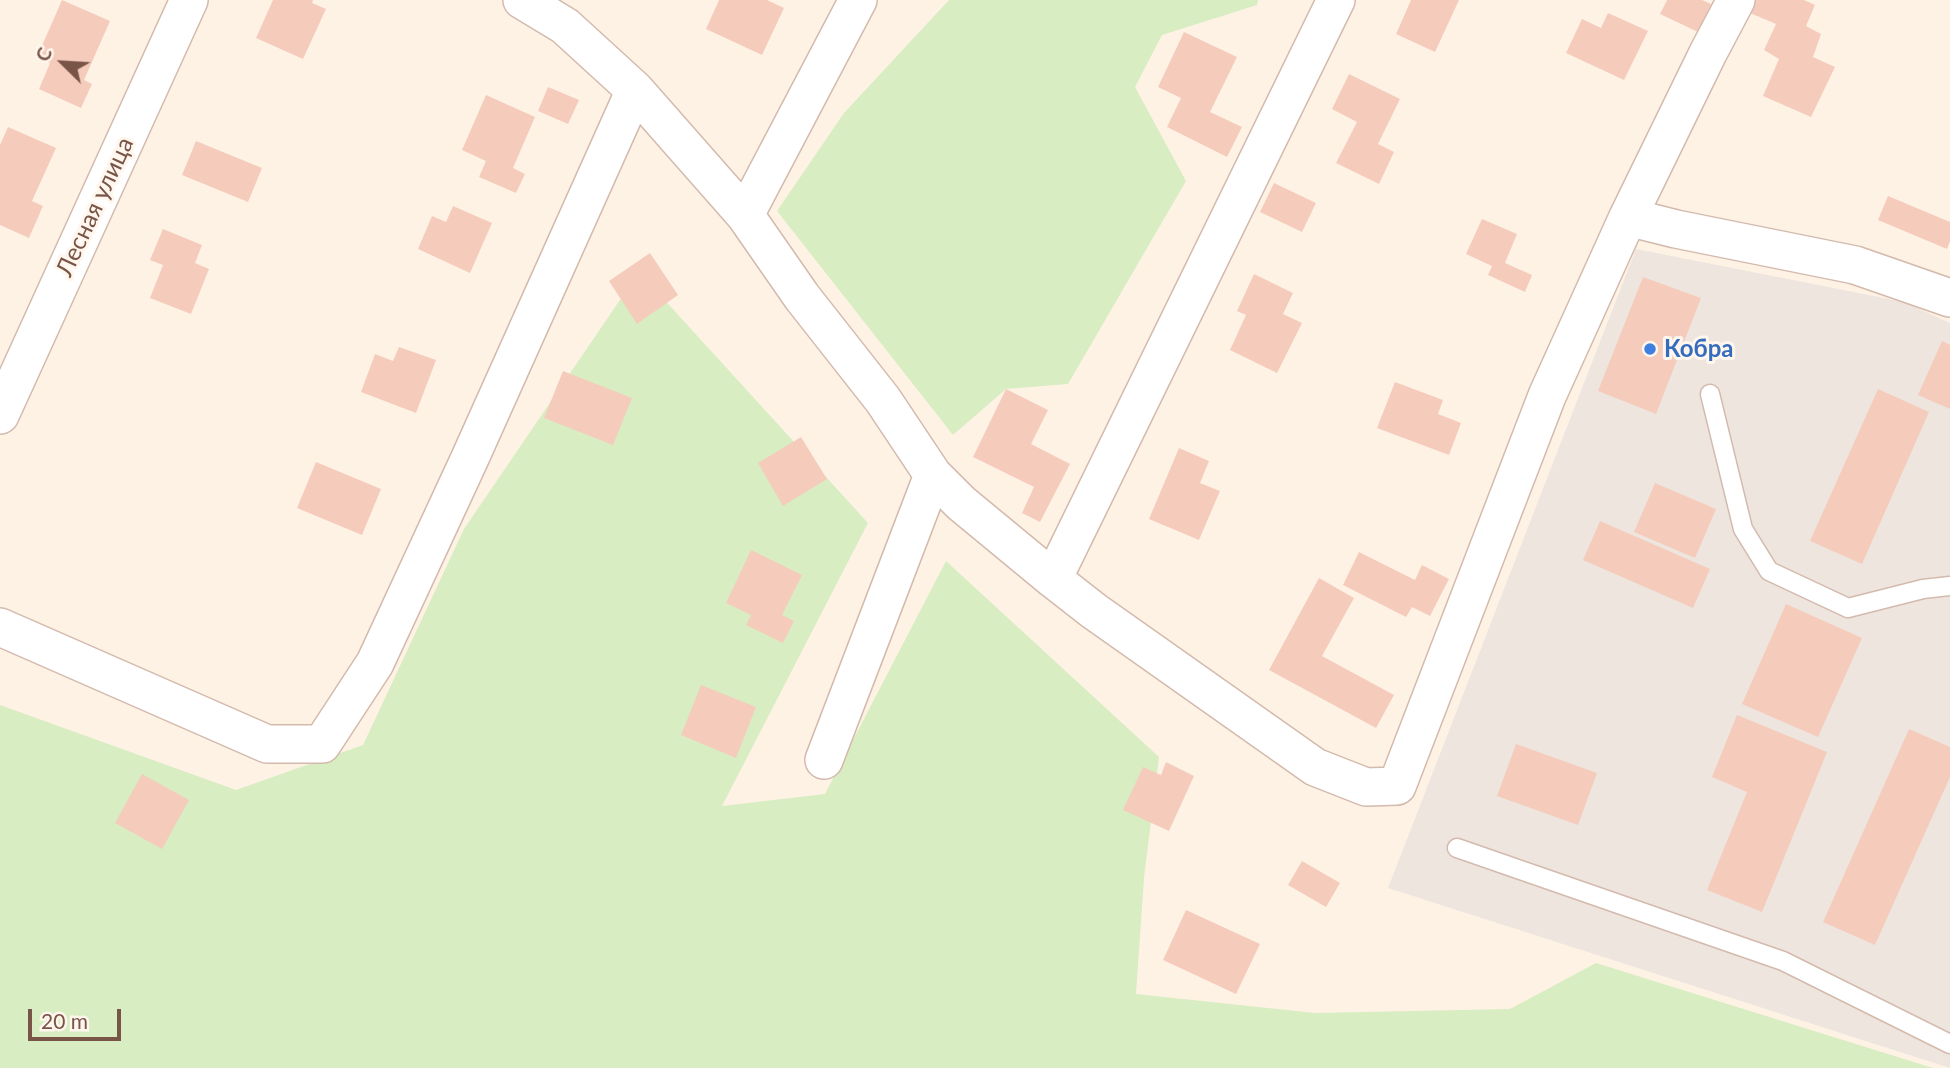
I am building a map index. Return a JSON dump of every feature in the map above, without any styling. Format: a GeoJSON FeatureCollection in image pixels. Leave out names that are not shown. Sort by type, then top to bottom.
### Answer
{"type":"FeatureCollection","features":[{"type":"Feature","properties":{"kind":"street","name":"Лесная улица"},"geometry":{"type":"LineString","coordinates":[[0,415],[189,0]]}},
{"type":"Feature","properties":{"kind":"street"},"geometry":{"type":"LineString","coordinates":[[522,0],[565,26],[635,90],[745,215],[802,298],[883,400],[933,475],[961,503],[1094,611],[1315,767],[1366,787],[1397,786],[1547,397],[1628,217],[1736,0]]}},
{"type":"Feature","properties":{"kind":"street"},"geometry":{"type":"LineString","coordinates":[[745,215],[858,0]]}},
{"type":"Feature","properties":{"kind":"street"},"geometry":{"type":"LineString","coordinates":[[1053,579],[1336,0]]}},
{"type":"Feature","properties":{"kind":"street"},"geometry":{"type":"LineString","coordinates":[[0,627],[267,744],[322,744],[375,663],[635,90]]}},
{"type":"Feature","properties":{"kind":"street"},"geometry":{"type":"LineString","coordinates":[[1628,217],[1855,265],[1950,298]]}},
{"type":"Feature","properties":{"kind":"street"},"geometry":{"type":"LineString","coordinates":[[824,760],[933,475]]}},
{"type":"Feature","properties":{"kind":"lane"},"geometry":{"type":"LineString","coordinates":[[1710,394],[1743,529],[1769,571],[1848,608],[1923,589],[1950,586]]}},
{"type":"Feature","properties":{"kind":"lane"},"geometry":{"type":"LineString","coordinates":[[1457,848],[1783,961],[1950,1044]]}},
{"type":"Feature","properties":{"kind":"shaded area"},"geometry":{"type":"Polygon","coordinates":[[[1636,249],[1904,302],[1950,323],[1950,1068],[1388,888],[1636,249]]]}},
{"type":"Feature","properties":{"kind":"green space"},"geometry":{"type":"Polygon","coordinates":[[[949,0],[1258,0],[1257,5],[1162,35],[1135,87],[1186,181],[1068,384],[1006,389],[953,435],[777,211],[844,113],[949,0]]]}},
{"type":"Feature","properties":{"kind":"green space"},"geometry":{"type":"Polygon","coordinates":[[[639,272],[868,523],[722,806],[825,794],[946,561],[1159,757],[1144,878],[1136,994],[1315,1013],[1510,1009],[1596,963],[1933,1068],[0,1068],[0,705],[236,790],[363,745],[464,529],[639,272]]]}},
{"type":"Feature","properties":{"kind":"building"},"geometry":{"type":"Polygon","coordinates":[[[62,0],[110,21],[84,80],[92,84],[81,108],[39,89],[50,63],[37,57],[62,0]]]}},
{"type":"Feature","properties":{"kind":"building"},"geometry":{"type":"Polygon","coordinates":[[[273,0],[313,0],[312,3],[326,9],[303,59],[256,38],[273,0]]]}},
{"type":"Feature","properties":{"kind":"building"},"geometry":{"type":"Polygon","coordinates":[[[719,0],[767,0],[784,8],[762,55],[706,29],[719,0]]]}},
{"type":"Feature","properties":{"kind":"building"},"geometry":{"type":"Polygon","coordinates":[[[1411,0],[1459,0],[1435,52],[1396,34],[1411,0]]]}},
{"type":"Feature","properties":{"kind":"building"},"geometry":{"type":"Polygon","coordinates":[[[1667,0],[1702,0],[1711,4],[1698,32],[1660,14],[1667,0]]]}},
{"type":"Feature","properties":{"kind":"building"},"geometry":{"type":"Polygon","coordinates":[[[1755,0],[1804,0],[1815,5],[1806,26],[1821,34],[1813,57],[1835,67],[1811,117],[1763,96],[1779,59],[1764,50],[1776,24],[1750,13],[1755,0]]]}},
{"type":"Feature","properties":{"kind":"building"},"geometry":{"type":"Polygon","coordinates":[[[1608,13],[1648,31],[1624,80],[1566,53],[1582,19],[1601,28],[1608,13]]]}},
{"type":"Feature","properties":{"kind":"building"},"geometry":{"type":"Polygon","coordinates":[[[1184,32],[1237,57],[1210,112],[1242,127],[1227,157],[1167,127],[1181,98],[1158,87],[1184,32]]]}},
{"type":"Feature","properties":{"kind":"building"},"geometry":{"type":"Polygon","coordinates":[[[1349,74],[1400,99],[1378,144],[1394,152],[1379,184],[1336,163],[1357,122],[1332,109],[1349,74]]]}},
{"type":"Feature","properties":{"kind":"building"},"geometry":{"type":"Polygon","coordinates":[[[548,87],[579,100],[568,124],[538,111],[548,87]]]}},
{"type":"Feature","properties":{"kind":"building"},"geometry":{"type":"Polygon","coordinates":[[[486,95],[535,117],[513,168],[525,174],[516,193],[479,177],[486,161],[462,150],[486,95]]]}},
{"type":"Feature","properties":{"kind":"building"},"geometry":{"type":"Polygon","coordinates":[[[8,127],[56,148],[32,201],[43,206],[29,238],[0,225],[0,145],[8,127]]]}},
{"type":"Feature","properties":{"kind":"building"},"geometry":{"type":"Polygon","coordinates":[[[196,141],[262,168],[248,202],[182,175],[196,141]]]}},
{"type":"Feature","properties":{"kind":"building"},"geometry":{"type":"Polygon","coordinates":[[[1274,183],[1316,203],[1302,232],[1260,212],[1274,183]]]}},
{"type":"Feature","properties":{"kind":"building"},"geometry":{"type":"Polygon","coordinates":[[[1888,196],[1950,222],[1947,249],[1878,220],[1888,196]]]}},
{"type":"Feature","properties":{"kind":"building"},"geometry":{"type":"Polygon","coordinates":[[[453,206],[492,223],[470,273],[418,249],[432,216],[446,222],[453,206]]]}},
{"type":"Feature","properties":{"kind":"building"},"geometry":{"type":"Polygon","coordinates":[[[1482,219],[1517,234],[1505,263],[1532,275],[1525,292],[1488,275],[1492,266],[1466,254],[1482,219]]]}},
{"type":"Feature","properties":{"kind":"building"},"geometry":{"type":"Polygon","coordinates":[[[163,229],[202,245],[195,263],[209,269],[191,314],[150,298],[163,265],[150,260],[163,229]]]}},
{"type":"Feature","properties":{"kind":"building"},"geometry":{"type":"Polygon","coordinates":[[[650,253],[678,295],[637,324],[609,281],[650,253]]]}},
{"type":"Feature","properties":{"kind":"building"},"geometry":{"type":"Polygon","coordinates":[[[1254,274],[1293,293],[1283,314],[1302,323],[1277,373],[1230,350],[1246,315],[1237,311],[1254,274]]]}},
{"type":"Feature","properties":{"kind":"building"},"geometry":{"type":"Polygon","coordinates":[[[1643,277],[1701,298],[1656,414],[1598,391],[1643,277]]]}},
{"type":"Feature","properties":{"kind":"building"},"geometry":{"type":"Polygon","coordinates":[[[1942,341],[1950,345],[1950,409],[1918,395],[1942,341]]]}},
{"type":"Feature","properties":{"kind":"building"},"geometry":{"type":"Polygon","coordinates":[[[399,347],[436,360],[416,413],[361,392],[375,354],[393,361],[399,347]]]}},
{"type":"Feature","properties":{"kind":"building"},"geometry":{"type":"Polygon","coordinates":[[[563,371],[632,398],[613,445],[544,418],[563,371]]]}},
{"type":"Feature","properties":{"kind":"building"},"geometry":{"type":"Polygon","coordinates":[[[1395,382],[1443,400],[1438,414],[1461,423],[1449,455],[1377,428],[1395,382]]]}},
{"type":"Feature","properties":{"kind":"building"},"geometry":{"type":"Polygon","coordinates":[[[1006,389],[1048,410],[1031,444],[1070,464],[1040,522],[1022,513],[1034,487],[973,457],[1006,389]]]}},
{"type":"Feature","properties":{"kind":"building"},"geometry":{"type":"Polygon","coordinates":[[[1878,389],[1929,412],[1862,564],[1810,541],[1878,389]]]}},
{"type":"Feature","properties":{"kind":"building"},"geometry":{"type":"Polygon","coordinates":[[[801,437],[827,479],[783,506],[758,463],[801,437]]]}},
{"type":"Feature","properties":{"kind":"building"},"geometry":{"type":"Polygon","coordinates":[[[1179,448],[1209,461],[1200,483],[1220,491],[1199,540],[1149,519],[1179,448]]]}},
{"type":"Feature","properties":{"kind":"building"},"geometry":{"type":"Polygon","coordinates":[[[316,462],[381,489],[362,535],[297,508],[316,462]]]}},
{"type":"Feature","properties":{"kind":"building"},"geometry":{"type":"Polygon","coordinates":[[[1655,483],[1716,509],[1695,558],[1634,532],[1655,483]]]}},
{"type":"Feature","properties":{"kind":"building"},"geometry":{"type":"Polygon","coordinates":[[[1600,521],[1710,569],[1693,608],[1583,560],[1600,521]]]}},
{"type":"Feature","properties":{"kind":"building"},"geometry":{"type":"Polygon","coordinates":[[[751,550],[802,575],[782,615],[794,621],[783,643],[746,625],[751,615],[726,603],[751,550]]]}},
{"type":"Feature","properties":{"kind":"building"},"geometry":{"type":"Polygon","coordinates":[[[1359,552],[1415,580],[1422,565],[1449,579],[1430,616],[1412,607],[1406,617],[1343,585],[1359,552]]]}},
{"type":"Feature","properties":{"kind":"building"},"geometry":{"type":"Polygon","coordinates":[[[1319,578],[1354,598],[1322,656],[1394,695],[1376,728],[1269,670],[1319,578]]]}},
{"type":"Feature","properties":{"kind":"building"},"geometry":{"type":"Polygon","coordinates":[[[1786,604],[1862,638],[1818,737],[1742,704],[1786,604]]]}},
{"type":"Feature","properties":{"kind":"building"},"geometry":{"type":"Polygon","coordinates":[[[701,685],[756,707],[736,758],[681,735],[701,685]]]}},
{"type":"Feature","properties":{"kind":"building"},"geometry":{"type":"Polygon","coordinates":[[[1737,715],[1827,752],[1762,912],[1707,890],[1747,792],[1712,777],[1737,715]]]}},
{"type":"Feature","properties":{"kind":"building"},"geometry":{"type":"Polygon","coordinates":[[[1909,729],[1950,747],[1950,777],[1875,945],[1823,922],[1909,729]]]}},
{"type":"Feature","properties":{"kind":"building"},"geometry":{"type":"Polygon","coordinates":[[[1516,744],[1597,773],[1578,825],[1497,796],[1516,744]]]}},
{"type":"Feature","properties":{"kind":"building"},"geometry":{"type":"Polygon","coordinates":[[[1166,762],[1194,776],[1169,831],[1123,810],[1143,767],[1161,775],[1166,762]]]}},
{"type":"Feature","properties":{"kind":"building"},"geometry":{"type":"Polygon","coordinates":[[[142,774],[189,800],[162,849],[115,823],[142,774]]]}},
{"type":"Feature","properties":{"kind":"building"},"geometry":{"type":"Polygon","coordinates":[[[1302,861],[1340,883],[1326,907],[1288,885],[1302,861]]]}},
{"type":"Feature","properties":{"kind":"building"},"geometry":{"type":"Polygon","coordinates":[[[1186,910],[1260,944],[1236,994],[1163,960],[1186,910]]]}},
{"type":"Feature","properties":{"kind":"place","name":"Кобра"},"geometry":{"type":"Point","coordinates":[1650,349]}}]}
